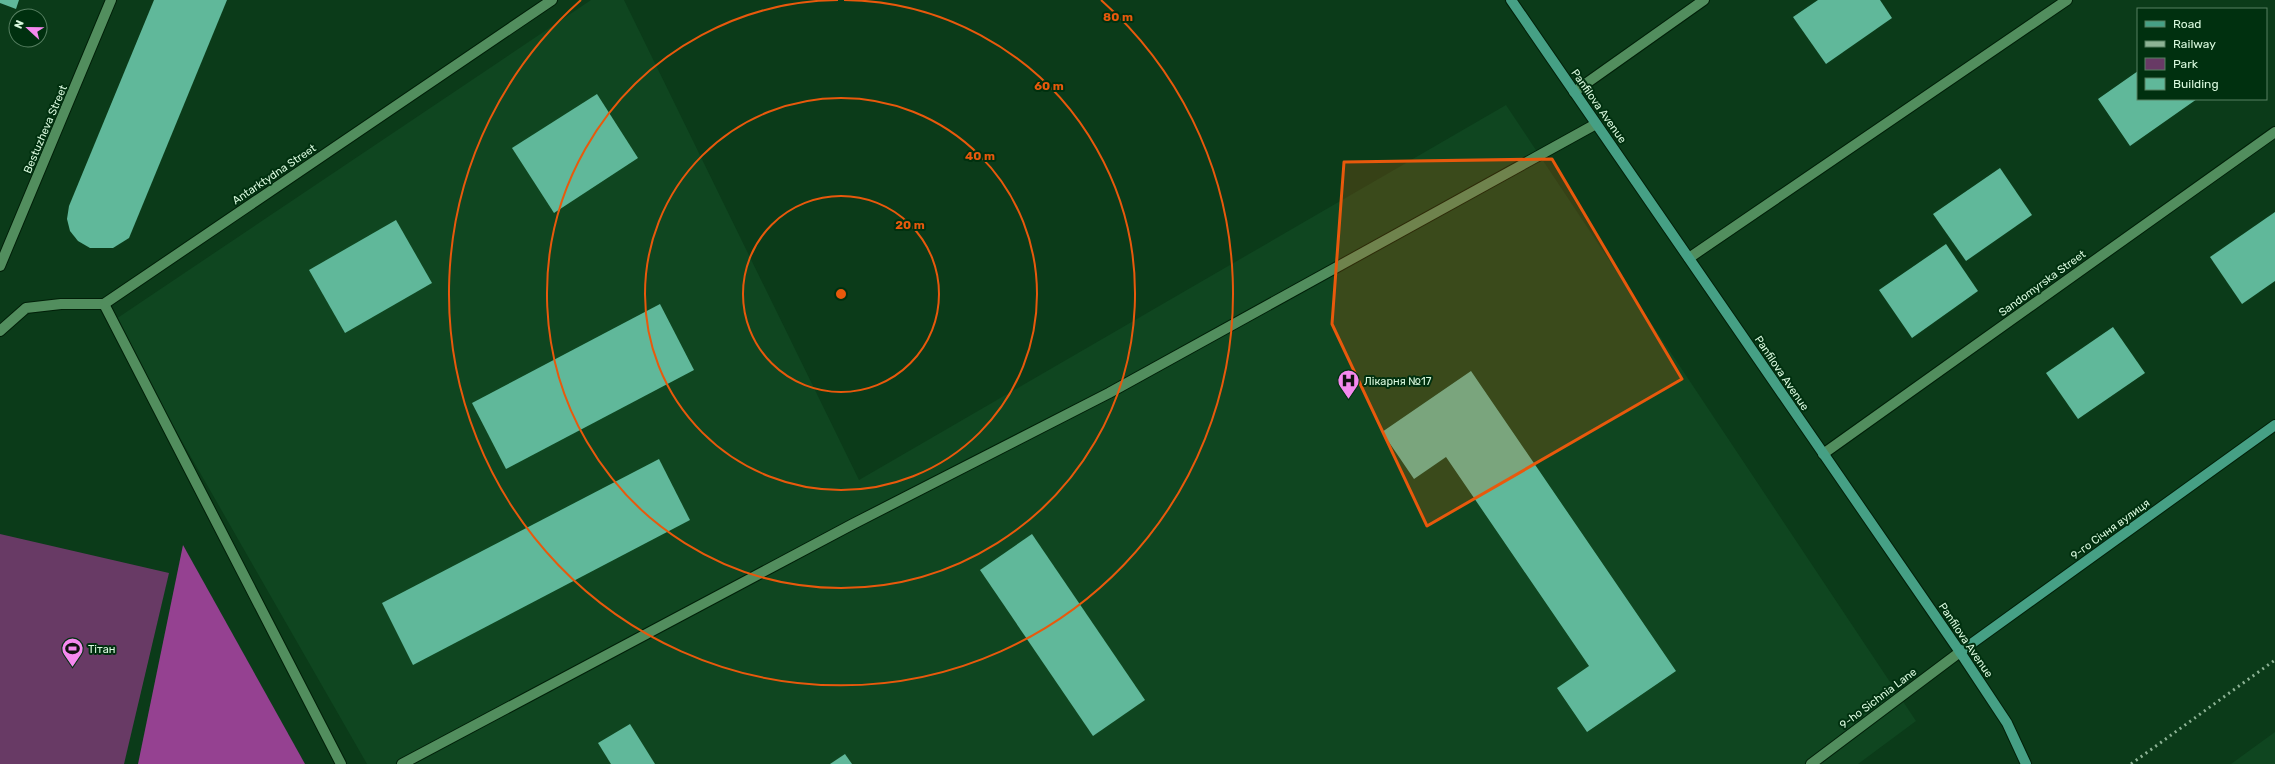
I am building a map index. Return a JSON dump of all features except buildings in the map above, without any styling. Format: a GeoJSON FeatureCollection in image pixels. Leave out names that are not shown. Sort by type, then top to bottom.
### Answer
{"type":"FeatureCollection","features":[{"type":"Feature","properties":{"kind":"street","name":"Bestuzheva Street"},"geometry":{"type":"LineString","coordinates":[[0,266],[111,0]]}},
{"type":"Feature","properties":{"kind":"street","name":"Antarktydna Street"},"geometry":{"type":"LineString","coordinates":[[104,304],[552,0]]}},
{"type":"Feature","properties":{"kind":"street","name":"Panfilova Avenue"},"geometry":{"type":"LineString","coordinates":[[1511,0],[1960,652],[2007,723],[2026,764]]}},
{"type":"Feature","properties":{"kind":"street"},"geometry":{"type":"LineString","coordinates":[[1574,92],[1704,0]]}},
{"type":"Feature","properties":{"kind":"street"},"geometry":{"type":"LineString","coordinates":[[1689,258],[2067,0]]}},
{"type":"Feature","properties":{"kind":"street"},"geometry":{"type":"LineString","coordinates":[[402,764],[853,524],[1109,393],[1596,124]]}},
{"type":"Feature","properties":{"kind":"street","name":"Sandomyrska Street"},"geometry":{"type":"LineString","coordinates":[[1823,454],[2275,132]]}},
{"type":"Feature","properties":{"kind":"street"},"geometry":{"type":"LineString","coordinates":[[0,331],[26,308],[61,304],[104,304],[341,764]]}},
{"type":"Feature","properties":{"kind":"street","name":"9-го Січня вулиця"},"geometry":{"type":"LineString","coordinates":[[1960,652],[2275,426]]}},
{"type":"Feature","properties":{"kind":"street","name":"9-ho Sichnia Lane"},"geometry":{"type":"LineString","coordinates":[[1811,764],[1960,652]]}},
{"type":"Feature","properties":{"kind":"highlighted area"},"geometry":{"type":"Polygon","coordinates":[[[1552,159],[1682,379],[1427,526],[1332,324],[1344,162],[1552,159]]]}},
{"type":"Feature","properties":{"kind":"shaded area","name":"Лікарня №17"},"geometry":{"type":"Polygon","coordinates":[[[591,0],[624,0],[859,480],[1506,105],[1916,721],[1858,764],[367,764],[113,321],[591,0]]]}},
{"type":"Feature","properties":{"kind":"shaded area"},"geometry":{"type":"Polygon","coordinates":[[[183,545],[305,764],[138,764],[183,545]]]}},
{"type":"Feature","properties":{"kind":"shaded area"},"geometry":{"type":"Polygon","coordinates":[[[2275,732],[2275,764],[2231,764],[2275,732]]]}},
{"type":"Feature","properties":{"kind":"green space","name":"Тітан"},"geometry":{"type":"Polygon","coordinates":[[[0,534],[169,573],[124,764],[0,764],[0,534]]]}},
{"type":"Feature","properties":{"kind":"railway"},"geometry":{"type":"LineString","coordinates":[[2131,764],[2275,660]]}},
{"type":"Feature","properties":{"kind":"place","name":"Лікарня №17"},"geometry":{"type":"Point","coordinates":[1349,400]}},
{"type":"Feature","properties":{"kind":"place","name":"Тітан"},"geometry":{"type":"Point","coordinates":[73,668]}}]}
